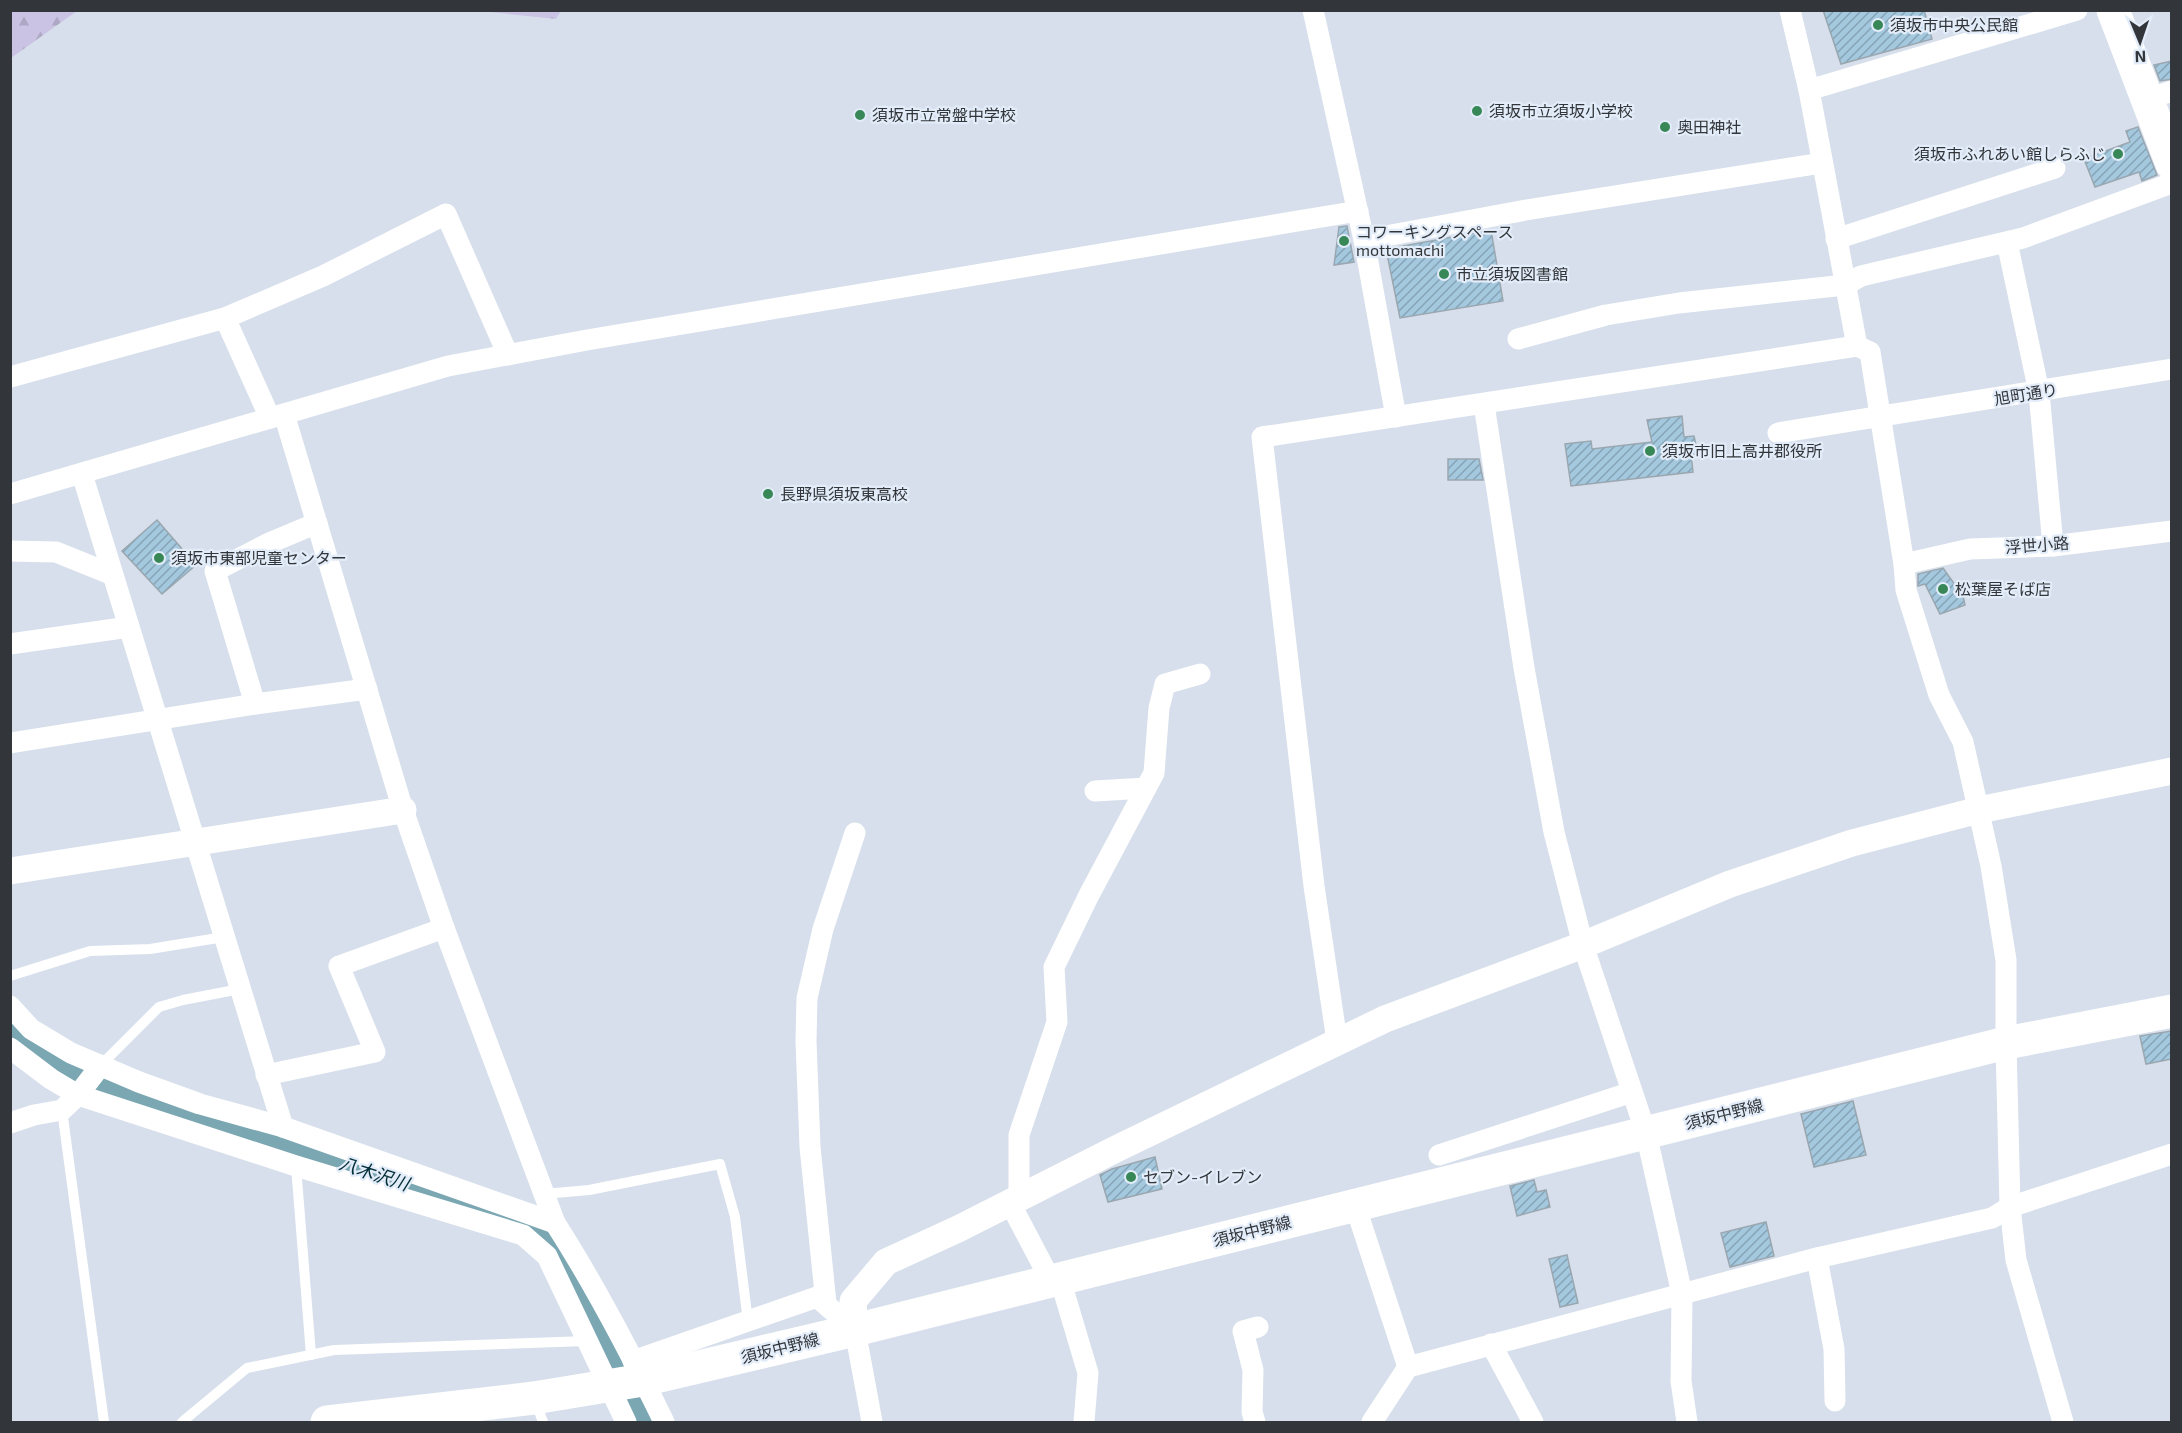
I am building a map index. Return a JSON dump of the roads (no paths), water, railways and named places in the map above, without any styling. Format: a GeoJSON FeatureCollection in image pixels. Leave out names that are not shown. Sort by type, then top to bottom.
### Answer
{"type":"FeatureCollection","features":[{"type":"Feature","properties":{"kind":"main road"},"geometry":{"type":"LineString","coordinates":[[2113,10],[2160,95],[2172,165]]}},
{"type":"Feature","properties":{"kind":"main road","name":"須坂中野線"},"geometry":{"type":"LineString","coordinates":[[327,1422],[539,1410],[627,1379],[753,1354],[855,1330],[2006,1043],[2172,1011]]}},
{"type":"Feature","properties":{"kind":"street"},"geometry":{"type":"LineString","coordinates":[[1313,10],[1364,240],[1396,417]]}},
{"type":"Feature","properties":{"kind":"street"},"geometry":{"type":"LineString","coordinates":[[1790,10],[1809,90],[1857,346]]}},
{"type":"Feature","properties":{"kind":"street"},"geometry":{"type":"LineString","coordinates":[[1809,90],[2078,10]]}},
{"type":"Feature","properties":{"kind":"street"},"geometry":{"type":"LineString","coordinates":[[1364,240],[1526,210],[1822,163]]}},
{"type":"Feature","properties":{"kind":"street"},"geometry":{"type":"LineString","coordinates":[[1836,239],[2055,168]]}},
{"type":"Feature","properties":{"kind":"street"},"geometry":{"type":"LineString","coordinates":[[1518,339],[1606,315],[1679,303],[1845,285],[1861,276],[2023,238],[2172,183]]}},
{"type":"Feature","properties":{"kind":"street"},"geometry":{"type":"LineString","coordinates":[[10,494],[448,366],[587,340],[1358,211]]}},
{"type":"Feature","properties":{"kind":"street"},"geometry":{"type":"LineString","coordinates":[[10,377],[225,318],[323,276],[447,214],[508,355]]}},
{"type":"Feature","properties":{"kind":"street"},"geometry":{"type":"LineString","coordinates":[[2007,242],[2039,392],[2053,546]]}},
{"type":"Feature","properties":{"kind":"street"},"geometry":{"type":"LineString","coordinates":[[225,318],[277,416],[317,523],[403,810],[444,928],[555,1223],[583,1268],[627,1379],[626,1422]]}},
{"type":"Feature","properties":{"kind":"street"},"geometry":{"type":"LineString","coordinates":[[1337,1041],[1314,886],[1262,437],[1857,346],[1870,352],[1904,564],[1906,590],[1939,696],[1963,742],[1991,866],[2006,960],[2010,1207],[2016,1260],[2063,1422]]}},
{"type":"Feature","properties":{"kind":"street","name":"旭町通り"},"geometry":{"type":"LineString","coordinates":[[1778,433],[2172,369]]}},
{"type":"Feature","properties":{"kind":"street"},"geometry":{"type":"LineString","coordinates":[[1484,404],[1524,668],[1554,832],[1583,945],[1646,1133],[1682,1294],[1681,1381],[1688,1422]]}},
{"type":"Feature","properties":{"kind":"street"},"geometry":{"type":"LineString","coordinates":[[82,474],[283,1127],[301,1151],[523,1236],[547,1256],[588,1341],[627,1379],[664,1422]]}},
{"type":"Feature","properties":{"kind":"street"},"geometry":{"type":"LineString","coordinates":[[255,704],[215,571],[267,544],[317,523]]}},
{"type":"Feature","properties":{"kind":"street","name":"浮世小路"},"geometry":{"type":"LineString","coordinates":[[1904,564],[1970,549],[2053,546],[2172,531]]}},
{"type":"Feature","properties":{"kind":"street"},"geometry":{"type":"LineString","coordinates":[[10,551],[56,552],[113,575]]}},
{"type":"Feature","properties":{"kind":"street"},"geometry":{"type":"LineString","coordinates":[[10,644],[129,627]]}},
{"type":"Feature","properties":{"kind":"street"},"geometry":{"type":"LineString","coordinates":[[1084,1422],[1088,1373],[1056,1280],[1014,1201],[1018,1135],[1057,1022],[1054,967],[1089,895],[1154,773],[1159,708],[1165,684],[1200,674]]}},
{"type":"Feature","properties":{"kind":"street"},"geometry":{"type":"LineString","coordinates":[[10,743],[367,688]]}},
{"type":"Feature","properties":{"kind":"street"},"geometry":{"type":"LineString","coordinates":[[872,1422],[855,1330],[853,1301],[886,1262],[1385,1019],[1583,945],[1730,884],[1852,843],[1979,810],[2172,771]]}},
{"type":"Feature","properties":{"kind":"street"},"geometry":{"type":"LineString","coordinates":[[1095,791],[1146,788]]}},
{"type":"Feature","properties":{"kind":"street"},"geometry":{"type":"LineString","coordinates":[[10,871],[403,810]]}},
{"type":"Feature","properties":{"kind":"street"},"geometry":{"type":"LineString","coordinates":[[826,1303],[810,1147],[806,1041],[807,998],[823,929],[855,832]]}},
{"type":"Feature","properties":{"kind":"street"},"geometry":{"type":"LineString","coordinates":[[266,1075],[375,1052],[339,966],[444,928]]}},
{"type":"Feature","properties":{"kind":"street"},"geometry":{"type":"LineString","coordinates":[[10,1006],[31,1029],[99,1068],[200,1104],[283,1127]]}},
{"type":"Feature","properties":{"kind":"street"},"geometry":{"type":"LineString","coordinates":[[10,1048],[51,1079],[80,1092],[301,1151],[555,1223]]}},
{"type":"Feature","properties":{"kind":"street"},"geometry":{"type":"LineString","coordinates":[[10,1124],[34,1115],[62,1110],[99,1068]]}},
{"type":"Feature","properties":{"kind":"street"},"geometry":{"type":"LineString","coordinates":[[1439,1155],[1632,1092]]}},
{"type":"Feature","properties":{"kind":"street"},"geometry":{"type":"LineString","coordinates":[[1372,1422],[1408,1367],[1816,1258],[1992,1218],[2010,1207],[2172,1154]]}},
{"type":"Feature","properties":{"kind":"street"},"geometry":{"type":"LineString","coordinates":[[1355,1205],[1408,1367]]}},
{"type":"Feature","properties":{"kind":"street"},"geometry":{"type":"LineString","coordinates":[[1816,1258],[1834,1349],[1835,1401]]}},
{"type":"Feature","properties":{"kind":"street"},"geometry":{"type":"LineString","coordinates":[[627,1379],[748,1322],[817,1297],[855,1330]]}},
{"type":"Feature","properties":{"kind":"street"},"geometry":{"type":"LineString","coordinates":[[748,1322],[753,1354]]}},
{"type":"Feature","properties":{"kind":"street"},"geometry":{"type":"LineString","coordinates":[[1255,1422],[1252,1412],[1253,1370],[1243,1331],[1258,1328]]}},
{"type":"Feature","properties":{"kind":"street"},"geometry":{"type":"LineString","coordinates":[[1491,1344],[1533,1422]]}},
{"type":"Feature","properties":{"kind":"lane"},"geometry":{"type":"LineString","coordinates":[[10,976],[90,951],[150,949],[224,937]]}},
{"type":"Feature","properties":{"kind":"lane"},"geometry":{"type":"LineString","coordinates":[[99,1068],[159,1006],[240,989]]}},
{"type":"Feature","properties":{"kind":"lane"},"geometry":{"type":"LineString","coordinates":[[62,1110],[104,1422]]}},
{"type":"Feature","properties":{"kind":"lane"},"geometry":{"type":"LineString","coordinates":[[301,1151],[311,1355]]}},
{"type":"Feature","properties":{"kind":"lane"},"geometry":{"type":"LineString","coordinates":[[544,1194],[589,1190],[720,1164],[735,1217],[748,1322]]}},
{"type":"Feature","properties":{"kind":"lane"},"geometry":{"type":"LineString","coordinates":[[182,1422],[247,1368],[334,1350],[588,1341]]}},
{"type":"Feature","properties":{"kind":"waterway","name":"八木沢川"},"geometry":{"type":"LineString","coordinates":[[10,1031],[62,1069],[211,1123],[381,1175],[540,1234],[569,1271],[642,1422]]}},
{"type":"Feature","properties":{"kind":"place","name":"須坂市中央公民館"},"geometry":{"type":"Point","coordinates":[1878,25]}},
{"type":"Feature","properties":{"kind":"place","name":"須坂市立須坂小学校"},"geometry":{"type":"Point","coordinates":[1477,111]}},
{"type":"Feature","properties":{"kind":"place","name":"須坂市立常盤中学校"},"geometry":{"type":"Point","coordinates":[860,115]}},
{"type":"Feature","properties":{"kind":"place","name":"奥田神社"},"geometry":{"type":"Point","coordinates":[1665,127]}},
{"type":"Feature","properties":{"kind":"place","name":"須坂市ふれあい館しらふじ"},"geometry":{"type":"Point","coordinates":[2118,154]}},
{"type":"Feature","properties":{"kind":"place","name":"コワーキングスペース mottomachi"},"geometry":{"type":"Point","coordinates":[1344,241]}},
{"type":"Feature","properties":{"kind":"place","name":"市立須坂図書館"},"geometry":{"type":"Point","coordinates":[1444,274]}},
{"type":"Feature","properties":{"kind":"place","name":"須坂市旧上高井郡役所"},"geometry":{"type":"Point","coordinates":[1650,451]}},
{"type":"Feature","properties":{"kind":"place","name":"長野県須坂東高校"},"geometry":{"type":"Point","coordinates":[768,494]}},
{"type":"Feature","properties":{"kind":"place","name":"須坂市東部児童センター"},"geometry":{"type":"Point","coordinates":[159,558]}},
{"type":"Feature","properties":{"kind":"place","name":"松葉屋そば店"},"geometry":{"type":"Point","coordinates":[1943,589]}},
{"type":"Feature","properties":{"kind":"place","name":"セブン-イレブン"},"geometry":{"type":"Point","coordinates":[1131,1177]}}]}
